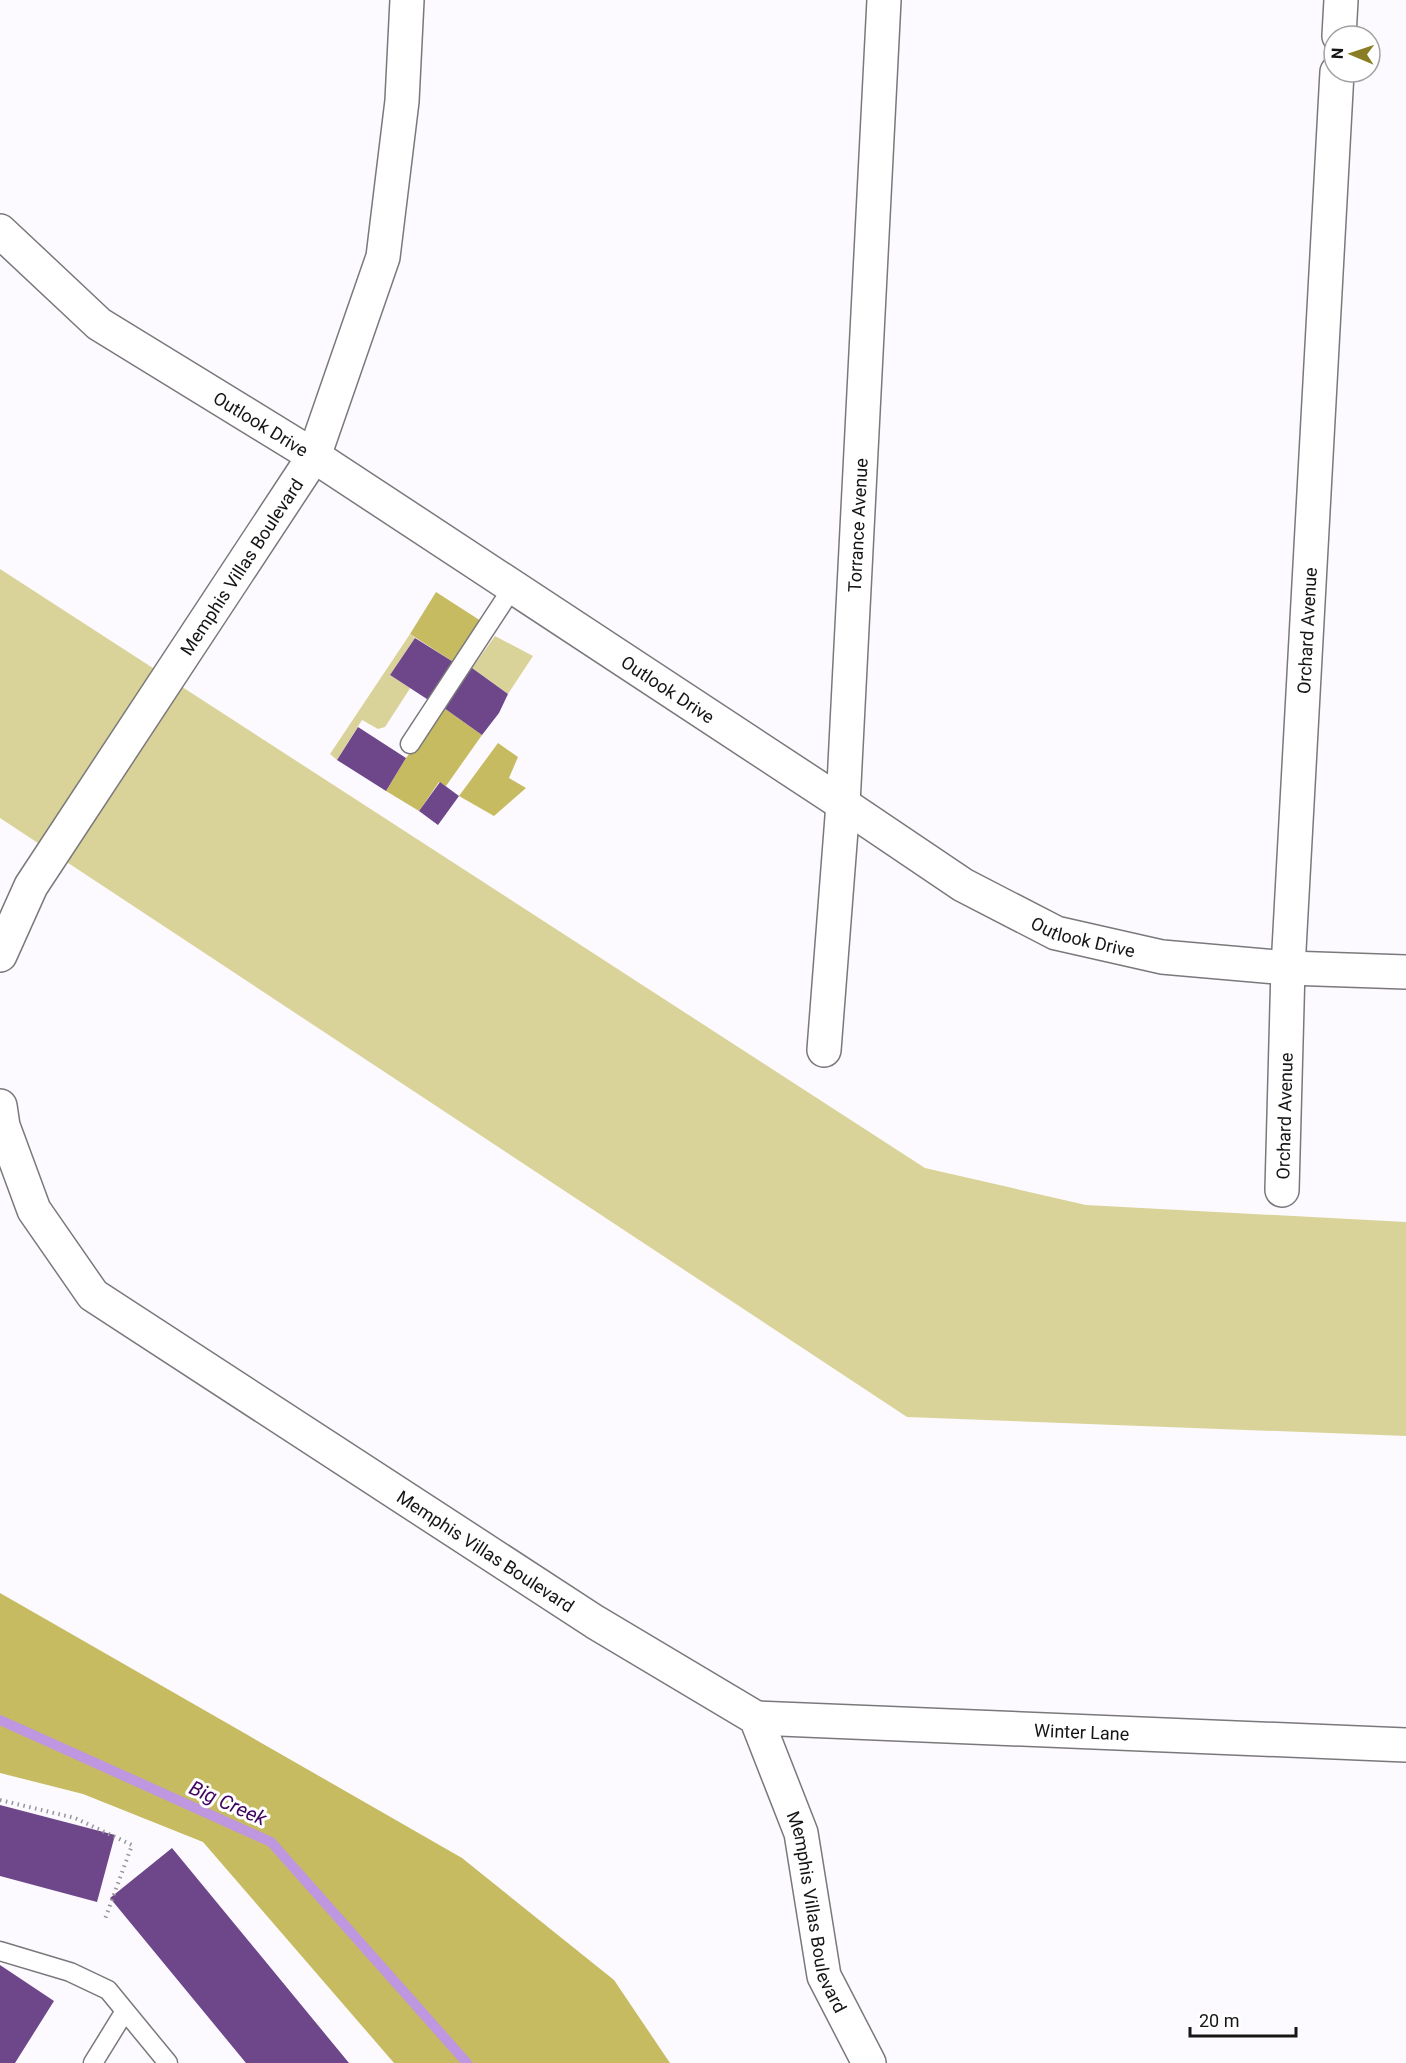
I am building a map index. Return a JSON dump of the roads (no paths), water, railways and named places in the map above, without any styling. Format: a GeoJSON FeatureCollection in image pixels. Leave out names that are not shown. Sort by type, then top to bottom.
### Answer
{"type":"FeatureCollection","features":[{"type":"Feature","properties":{"kind":"street","name":"Memphis Villas Boulevard"},"geometry":{"type":"LineString","coordinates":[[0,955],[31,886],[314,456],[383,257],[402,101],[407,0]]}},
{"type":"Feature","properties":{"kind":"street","name":"Torrance Avenue"},"geometry":{"type":"LineString","coordinates":[[824,1050],[843,804],[884,0]]}},
{"type":"Feature","properties":{"kind":"street"},"geometry":{"type":"LineString","coordinates":[[1340,24],[1341,0]]}},
{"type":"Feature","properties":{"kind":"street","name":"Orchard Avenue"},"geometry":{"type":"LineString","coordinates":[[1282,1190],[1288,968],[1336,84]]}},
{"type":"Feature","properties":{"kind":"street","name":"Outlook Drive"},"geometry":{"type":"LineString","coordinates":[[0,231],[99,324],[314,456],[963,885],[1056,933],[1162,957],[1288,968],[1406,972]]}},
{"type":"Feature","properties":{"kind":"street","name":"Memphis Villas Boulevard"},"geometry":{"type":"LineString","coordinates":[[0,1106],[3,1126],[34,1210],[93,1295],[596,1622],[756,1718],[801,1833],[824,1976],[869,2063]]}},
{"type":"Feature","properties":{"kind":"street","name":"Winter Lane"},"geometry":{"type":"LineString","coordinates":[[756,1718],[1406,1745]]}},
{"type":"Feature","properties":{"kind":"lane"},"geometry":{"type":"LineString","coordinates":[[410,744],[513,587]]}},
{"type":"Feature","properties":{"kind":"lane"},"geometry":{"type":"LineString","coordinates":[[0,1951],[70,1972],[108,1990],[168,2063]]}},
{"type":"Feature","properties":{"kind":"lane"},"geometry":{"type":"LineString","coordinates":[[93,2063],[125,2012]]}},
{"type":"Feature","properties":{"kind":"waterway","name":"Big Creek"},"geometry":{"type":"LineString","coordinates":[[0,1720],[271,1842],[467,2063]]}}]}
